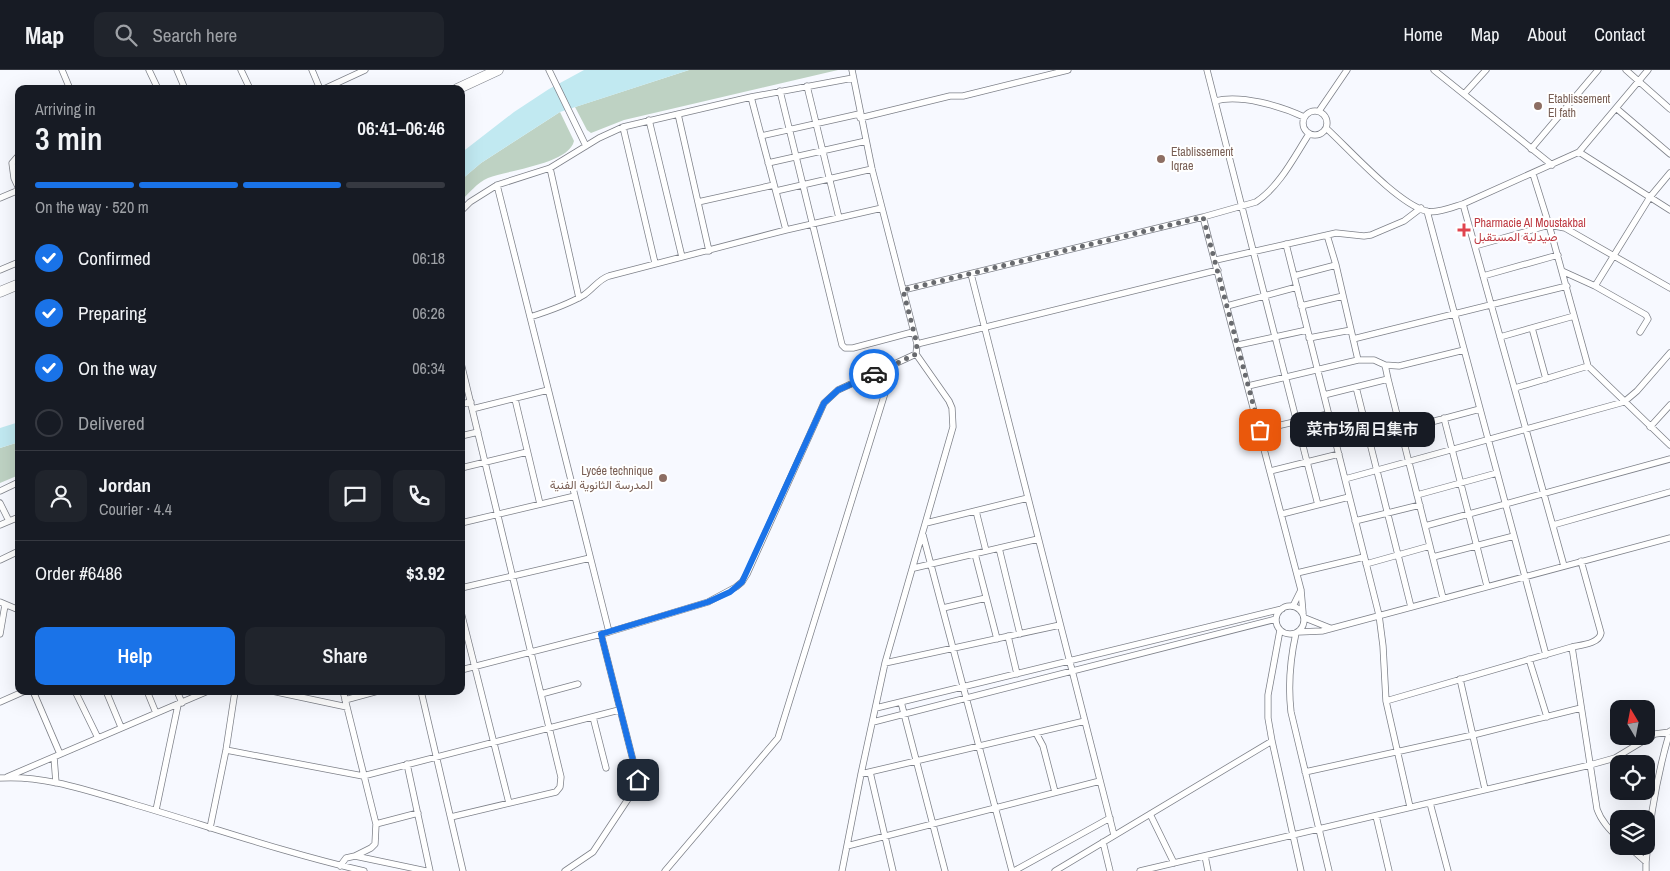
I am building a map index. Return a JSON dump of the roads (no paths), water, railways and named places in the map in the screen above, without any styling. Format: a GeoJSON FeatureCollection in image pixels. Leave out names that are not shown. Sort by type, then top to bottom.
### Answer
{"type":"FeatureCollection","features":[{"type":"Feature","properties":{"kind":"main road"},"geometry":{"type":"LineString","coordinates":[[465,85],[498,70]]}},
{"type":"Feature","properties":{"kind":"main road"},"geometry":{"type":"LineString","coordinates":[[0,292],[15,286]]}},
{"type":"Feature","properties":{"kind":"street"},"geometry":{"type":"LineString","coordinates":[[62,70],[68,85]]}},
{"type":"Feature","properties":{"kind":"street"},"geometry":{"type":"LineString","coordinates":[[149,70],[156,85]]}},
{"type":"Feature","properties":{"kind":"street"},"geometry":{"type":"LineString","coordinates":[[177,70],[184,85]]}},
{"type":"Feature","properties":{"kind":"street"},"geometry":{"type":"LineString","coordinates":[[241,70],[248,85]]}},
{"type":"Feature","properties":{"kind":"street"},"geometry":{"type":"LineString","coordinates":[[312,70],[318,85]]}},
{"type":"Feature","properties":{"kind":"street"},"geometry":{"type":"LineString","coordinates":[[333,85],[365,70]]}},
{"type":"Feature","properties":{"kind":"street"},"geometry":{"type":"LineString","coordinates":[[549,70],[586,146]]}},
{"type":"Feature","properties":{"kind":"street"},"geometry":{"type":"LineString","coordinates":[[842,871],[885,663],[953,428],[952,408],[949,401],[916,354],[917,344],[872,170],[852,70]]}},
{"type":"Feature","properties":{"kind":"street"},"geometry":{"type":"LineString","coordinates":[[761,136],[950,96],[963,96],[1068,70]]}},
{"type":"Feature","properties":{"kind":"street"},"geometry":{"type":"LineString","coordinates":[[1207,70],[1318,505]]}},
{"type":"Feature","properties":{"kind":"street"},"geometry":{"type":"LineString","coordinates":[[1319,111],[1347,70]]}},
{"type":"Feature","properties":{"kind":"street"},"geometry":{"type":"LineString","coordinates":[[1434,70],[1552,165]]}},
{"type":"Feature","properties":{"kind":"street"},"geometry":{"type":"LineString","coordinates":[[1464,94],[1486,70]]}},
{"type":"Feature","properties":{"kind":"street"},"geometry":{"type":"LineString","coordinates":[[1531,149],[1598,70]]}},
{"type":"Feature","properties":{"kind":"street"},"geometry":{"type":"LineString","coordinates":[[1626,70],[1670,109]]}},
{"type":"Feature","properties":{"kind":"street"},"geometry":{"type":"LineString","coordinates":[[1216,260],[1327,235],[1343,233],[1371,235],[1424,210],[1463,204],[1533,174],[1579,152],[1648,70]]}},
{"type":"Feature","properties":{"kind":"street"},"geometry":{"type":"LineString","coordinates":[[465,208],[482,193],[497,184],[550,168],[586,146],[623,127],[751,97],[853,78]]}},
{"type":"Feature","properties":{"kind":"street"},"geometry":{"type":"LineString","coordinates":[[807,86],[839,218]]}},
{"type":"Feature","properties":{"kind":"street"},"geometry":{"type":"LineString","coordinates":[[780,91],[843,347],[853,348],[913,332]]}},
{"type":"Feature","properties":{"kind":"street"},"geometry":{"type":"LineString","coordinates":[[751,97],[786,230]]}},
{"type":"Feature","properties":{"kind":"street"},"geometry":{"type":"LineString","coordinates":[[1215,101],[1230,98],[1241,99],[1276,106],[1304,117]]}},
{"type":"Feature","properties":{"kind":"street"},"geometry":{"type":"LineString","coordinates":[[1616,108],[1670,154]]}},
{"type":"Feature","properties":{"kind":"street"},"geometry":{"type":"LineString","coordinates":[[1319,111],[1327,120],[1326,128],[1321,134],[1309,134],[1303,127],[1304,117],[1309,112],[1319,111]]}},
{"type":"Feature","properties":{"kind":"street"},"geometry":{"type":"LineString","coordinates":[[678,114],[710,251]]}},
{"type":"Feature","properties":{"kind":"street"},"geometry":{"type":"LineString","coordinates":[[649,120],[682,257]]}},
{"type":"Feature","properties":{"kind":"street"},"geometry":{"type":"LineString","coordinates":[[623,127],[655,263]]}},
{"type":"Feature","properties":{"kind":"street"},"geometry":{"type":"LineString","coordinates":[[1326,128],[1379,178],[1397,193],[1424,210],[1464,350],[1546,655]]}},
{"type":"Feature","properties":{"kind":"street"},"geometry":{"type":"LineString","coordinates":[[903,290],[1203,217],[1256,202],[1270,190],[1309,134]]}},
{"type":"Feature","properties":{"kind":"street"},"geometry":{"type":"LineString","coordinates":[[768,163],[866,141]]}},
{"type":"Feature","properties":{"kind":"street"},"geometry":{"type":"LineString","coordinates":[[1579,152],[1670,210]]}},
{"type":"Feature","properties":{"kind":"street"},"geometry":{"type":"LineString","coordinates":[[15,160],[12,163],[15,180]]}},
{"type":"Feature","properties":{"kind":"street"},"geometry":{"type":"LineString","coordinates":[[550,168],[579,298]]}},
{"type":"Feature","properties":{"kind":"street"},"geometry":{"type":"LineString","coordinates":[[698,202],[775,188],[803,185],[872,170]]}},
{"type":"Feature","properties":{"kind":"street"},"geometry":{"type":"LineString","coordinates":[[1595,286],[1650,197],[1670,173]]}},
{"type":"Feature","properties":{"kind":"street"},"geometry":{"type":"LineString","coordinates":[[1533,174],[1567,286],[1588,366],[1670,445]]}},
{"type":"Feature","properties":{"kind":"street"},"geometry":{"type":"LineString","coordinates":[[497,184],[609,632]]}},
{"type":"Feature","properties":{"kind":"street"},"geometry":{"type":"LineString","coordinates":[[0,198],[15,191]]}},
{"type":"Feature","properties":{"kind":"street"},"geometry":{"type":"LineString","coordinates":[[1463,204],[1564,566]]}},
{"type":"Feature","properties":{"kind":"street"},"geometry":{"type":"LineString","coordinates":[[530,317],[579,298],[592,290],[605,277],[786,230],[882,208]]}},
{"type":"Feature","properties":{"kind":"street"},"geometry":{"type":"LineString","coordinates":[[1203,217],[1216,260],[1301,590],[1304,625],[1297,633],[1290,666],[1290,704],[1329,871]]}},
{"type":"Feature","properties":{"kind":"street"},"geometry":{"type":"LineString","coordinates":[[1475,246],[1549,225],[1565,228],[1670,288]]}},
{"type":"Feature","properties":{"kind":"street"},"geometry":{"type":"LineString","coordinates":[[1327,235],[1336,265],[1358,360]]}},
{"type":"Feature","properties":{"kind":"street"},"geometry":{"type":"LineString","coordinates":[[1286,244],[1379,615],[1386,701],[1410,807]]}},
{"type":"Feature","properties":{"kind":"street"},"geometry":{"type":"LineString","coordinates":[[1483,276],[1558,256]]}},
{"type":"Feature","properties":{"kind":"street"},"geometry":{"type":"LineString","coordinates":[[0,270],[15,264]]}},
{"type":"Feature","properties":{"kind":"street"},"geometry":{"type":"LineString","coordinates":[[1294,276],[1336,265]]}},
{"type":"Feature","properties":{"kind":"street"},"geometry":{"type":"LineString","coordinates":[[917,344],[1218,270]]}},
{"type":"Feature","properties":{"kind":"street"},"geometry":{"type":"LineString","coordinates":[[1562,271],[1595,286],[1646,315],[1648,319],[1640,332]]}},
{"type":"Feature","properties":{"kind":"street"},"geometry":{"type":"LineString","coordinates":[[971,274],[1114,835]]}},
{"type":"Feature","properties":{"kind":"street"},"geometry":{"type":"LineString","coordinates":[[1353,339],[1567,286]]}},
{"type":"Feature","properties":{"kind":"street"},"geometry":{"type":"LineString","coordinates":[[1227,306],[1297,287]]}},
{"type":"Feature","properties":{"kind":"street"},"geometry":{"type":"LineString","coordinates":[[1301,306],[1343,296]]}},
{"type":"Feature","properties":{"kind":"street"},"geometry":{"type":"LineString","coordinates":[[1500,337],[1574,316]]}},
{"type":"Feature","properties":{"kind":"street"},"geometry":{"type":"LineString","coordinates":[[1532,328],[1546,379]]}},
{"type":"Feature","properties":{"kind":"street"},"geometry":{"type":"LineString","coordinates":[[1238,345],[1307,330]]}},
{"type":"Feature","properties":{"kind":"street"},"geometry":{"type":"LineString","coordinates":[[1310,338],[1351,330]]}},
{"type":"Feature","properties":{"kind":"street"},"geometry":{"type":"LineString","coordinates":[[1248,386],[1358,360],[1374,360],[1385,365],[1399,366],[1464,350]]}},
{"type":"Feature","properties":{"kind":"street"},"geometry":{"type":"LineString","coordinates":[[1345,479],[1624,402],[1637,391],[1670,353]]}},
{"type":"Feature","properties":{"kind":"street"},"geometry":{"type":"LineString","coordinates":[[465,669],[609,632],[708,602],[730,592],[742,582],[824,403],[838,390],[916,354]]}},
{"type":"Feature","properties":{"kind":"street"},"geometry":{"type":"LineString","coordinates":[[665,871],[778,738],[894,364]]}},
{"type":"Feature","properties":{"kind":"street"},"geometry":{"type":"LineString","coordinates":[[1385,365],[1442,598]]}},
{"type":"Feature","properties":{"kind":"street"},"geometry":{"type":"LineString","coordinates":[[1515,388],[1588,366]]}},
{"type":"Feature","properties":{"kind":"street"},"geometry":{"type":"LineString","coordinates":[[451,817],[560,790],[561,777],[465,379]]}},
{"type":"Feature","properties":{"kind":"street"},"geometry":{"type":"LineString","coordinates":[[1324,395],[1388,379]]}},
{"type":"Feature","properties":{"kind":"street"},"geometry":{"type":"LineString","coordinates":[[1356,387],[1411,607]]}},
{"type":"Feature","properties":{"kind":"street"},"geometry":{"type":"LineString","coordinates":[[472,409],[548,390]]}},
{"type":"Feature","properties":{"kind":"street"},"geometry":{"type":"LineString","coordinates":[[515,399],[540,504]]}},
{"type":"Feature","properties":{"kind":"street"},"geometry":{"type":"LineString","coordinates":[[465,403],[471,402]]}},
{"type":"Feature","properties":{"kind":"street"},"geometry":{"type":"LineString","coordinates":[[1650,427],[1670,405]]}},
{"type":"Feature","properties":{"kind":"street"},"geometry":{"type":"LineString","coordinates":[[1401,430],[1480,409]]}},
{"type":"Feature","properties":{"kind":"street"},"geometry":{"type":"LineString","coordinates":[[1260,430],[1328,414]]}},
{"type":"Feature","properties":{"kind":"street"},"geometry":{"type":"LineString","coordinates":[[1444,418],[1487,586]]}},
{"type":"Feature","properties":{"kind":"street"},"geometry":{"type":"LineString","coordinates":[[1334,437],[1399,421]]}},
{"type":"Feature","properties":{"kind":"street"},"geometry":{"type":"LineString","coordinates":[[465,435],[478,432]]}},
{"type":"Feature","properties":{"kind":"street"},"geometry":{"type":"LineString","coordinates":[[465,467],[527,452]]}},
{"type":"Feature","properties":{"kind":"street"},"geometry":{"type":"LineString","coordinates":[[1270,471],[1339,454]]}},
{"type":"Feature","properties":{"kind":"street"},"geometry":{"type":"LineString","coordinates":[[1425,526],[1670,459]]}},
{"type":"Feature","properties":{"kind":"street"},"geometry":{"type":"LineString","coordinates":[[1417,495],[1497,473]]}},
{"type":"Feature","properties":{"kind":"street"},"geometry":{"type":"LineString","coordinates":[[0,491],[15,484]]}},
{"type":"Feature","properties":{"kind":"street"},"geometry":{"type":"LineString","coordinates":[[1553,525],[1670,492]]}},
{"type":"Feature","properties":{"kind":"street"},"geometry":{"type":"LineString","coordinates":[[465,522],[575,496]]}},
{"type":"Feature","properties":{"kind":"street"},"geometry":{"type":"LineString","coordinates":[[1282,514],[1349,497]]}},
{"type":"Feature","properties":{"kind":"street"},"geometry":{"type":"LineString","coordinates":[[926,523],[1028,498]]}},
{"type":"Feature","properties":{"kind":"street"},"geometry":{"type":"LineString","coordinates":[[0,502],[9,521]]}},
{"type":"Feature","properties":{"kind":"street"},"geometry":{"type":"LineString","coordinates":[[1355,521],[1420,505]]}},
{"type":"Feature","properties":{"kind":"street"},"geometry":{"type":"LineString","coordinates":[[976,511],[986,551]]}},
{"type":"Feature","properties":{"kind":"street"},"geometry":{"type":"LineString","coordinates":[[0,525],[15,518]]}},
{"type":"Feature","properties":{"kind":"street"},"geometry":{"type":"LineString","coordinates":[[923,533],[1013,871],[1110,818]]}},
{"type":"Feature","properties":{"kind":"street"},"geometry":{"type":"LineString","coordinates":[[1432,557],[1514,536]]}},
{"type":"Feature","properties":{"kind":"street"},"geometry":{"type":"LineString","coordinates":[[1280,630],[1288,634],[1322,631],[1670,538]]}},
{"type":"Feature","properties":{"kind":"street"},"geometry":{"type":"LineString","coordinates":[[914,568],[1038,539]]}},
{"type":"Feature","properties":{"kind":"street"},"geometry":{"type":"LineString","coordinates":[[1366,564],[1430,546]]}},
{"type":"Feature","properties":{"kind":"street"},"geometry":{"type":"LineString","coordinates":[[1000,548],[1020,634]]}},
{"type":"Feature","properties":{"kind":"street"},"geometry":{"type":"LineString","coordinates":[[0,560],[15,553]]}},
{"type":"Feature","properties":{"kind":"street"},"geometry":{"type":"LineString","coordinates":[[975,554],[997,639]]}},
{"type":"Feature","properties":{"kind":"street"},"geometry":{"type":"LineString","coordinates":[[1297,573],[1364,557]]}},
{"type":"Feature","properties":{"kind":"street"},"geometry":{"type":"LineString","coordinates":[[465,587],[590,558]]}},
{"type":"Feature","properties":{"kind":"street"},"geometry":{"type":"LineString","coordinates":[[1386,701],[1598,640],[1601,637],[1601,633],[1581,561]]}},
{"type":"Feature","properties":{"kind":"street"},"geometry":{"type":"LineString","coordinates":[[876,708],[1293,606],[1301,590]]}},
{"type":"Feature","properties":{"kind":"street"},"geometry":{"type":"LineString","coordinates":[[943,608],[986,598]]}},
{"type":"Feature","properties":{"kind":"street"},"geometry":{"type":"LineString","coordinates":[[0,634],[2,604],[15,609]]}},
{"type":"Feature","properties":{"kind":"street"},"geometry":{"type":"LineString","coordinates":[[1293,606],[1304,616],[1330,628]]}},
{"type":"Feature","properties":{"kind":"street"},"geometry":{"type":"LineString","coordinates":[[873,722],[1276,619],[1282,609]]}},
{"type":"Feature","properties":{"kind":"street"},"geometry":{"type":"LineString","coordinates":[[1276,619],[1280,630],[1267,704],[1272,741],[1301,871]]}},
{"type":"Feature","properties":{"kind":"street"},"geometry":{"type":"LineString","coordinates":[[885,663],[1060,625]]}},
{"type":"Feature","properties":{"kind":"street"},"geometry":{"type":"LineString","coordinates":[[465,629],[509,803]]}},
{"type":"Feature","properties":{"kind":"street"},"geometry":{"type":"LineString","coordinates":[[565,871],[593,852],[637,785],[638,780],[601,634]]}},
{"type":"Feature","properties":{"kind":"street"},"geometry":{"type":"LineString","coordinates":[[1008,636],[1017,674]]}},
{"type":"Feature","properties":{"kind":"street"},"geometry":{"type":"LineString","coordinates":[[1572,648],[1596,802],[1599,816],[1610,829]]}},
{"type":"Feature","properties":{"kind":"street"},"geometry":{"type":"LineString","coordinates":[[1529,659],[1547,717]]}},
{"type":"Feature","properties":{"kind":"street"},"geometry":{"type":"LineString","coordinates":[[1460,679],[1485,789]]}},
{"type":"Feature","properties":{"kind":"street"},"geometry":{"type":"LineString","coordinates":[[541,694],[578,684]]}},
{"type":"Feature","properties":{"kind":"street"},"geometry":{"type":"LineString","coordinates":[[0,702],[16,695]]}},
{"type":"Feature","properties":{"kind":"street"},"geometry":{"type":"LineString","coordinates":[[34,695],[57,756],[56,783]]}},
{"type":"Feature","properties":{"kind":"street"},"geometry":{"type":"LineString","coordinates":[[77,695],[98,738]]}},
{"type":"Feature","properties":{"kind":"street"},"geometry":{"type":"LineString","coordinates":[[108,695],[121,727]]}},
{"type":"Feature","properties":{"kind":"street"},"geometry":{"type":"LineString","coordinates":[[149,695],[156,713]]}},
{"type":"Feature","properties":{"kind":"street"},"geometry":{"type":"LineString","coordinates":[[156,810],[180,704],[178,695]]}},
{"type":"Feature","properties":{"kind":"street"},"geometry":{"type":"LineString","coordinates":[[2,778],[200,695]]}},
{"type":"Feature","properties":{"kind":"street"},"geometry":{"type":"LineString","coordinates":[[210,828],[226,750],[234,695]]}},
{"type":"Feature","properties":{"kind":"street"},"geometry":{"type":"LineString","coordinates":[[291,695],[347,707]]}},
{"type":"Feature","properties":{"kind":"street"},"geometry":{"type":"LineString","coordinates":[[340,866],[346,858],[355,856],[375,844],[376,824],[344,695]]}},
{"type":"Feature","properties":{"kind":"street"},"geometry":{"type":"LineString","coordinates":[[345,700],[363,695]]}},
{"type":"Feature","properties":{"kind":"street"},"geometry":{"type":"LineString","coordinates":[[422,695],[463,871]]}},
{"type":"Feature","properties":{"kind":"street"},"geometry":{"type":"LineString","coordinates":[[901,702],[944,871]]}},
{"type":"Feature","properties":{"kind":"street"},"geometry":{"type":"LineString","coordinates":[[1305,772],[1473,735],[1582,708]]}},
{"type":"Feature","properties":{"kind":"street"},"geometry":{"type":"LineString","coordinates":[[226,750],[363,776],[619,710]]}},
{"type":"Feature","properties":{"kind":"street"},"geometry":{"type":"LineString","coordinates":[[593,717],[606,768]]}},
{"type":"Feature","properties":{"kind":"street"},"geometry":{"type":"LineString","coordinates":[[861,774],[1085,721]]}},
{"type":"Feature","properties":{"kind":"street"},"geometry":{"type":"LineString","coordinates":[[1140,871],[1590,765],[1624,754],[1648,737],[1670,732],[1651,811],[1646,871]]}},
{"type":"Feature","properties":{"kind":"street"},"geometry":{"type":"LineString","coordinates":[[1036,733],[1043,746],[1055,792]]}},
{"type":"Feature","properties":{"kind":"street"},"geometry":{"type":"LineString","coordinates":[[1055,871],[1272,741]]}},
{"type":"Feature","properties":{"kind":"street"},"geometry":{"type":"LineString","coordinates":[[408,764],[430,871]]}},
{"type":"Feature","properties":{"kind":"street"},"geometry":{"type":"LineString","coordinates":[[870,772],[893,871]]}},
{"type":"Feature","properties":{"kind":"street"},"geometry":{"type":"LineString","coordinates":[[2,778],[31,778],[56,783],[156,810],[340,866],[364,871]]}},
{"type":"Feature","properties":{"kind":"street"},"geometry":{"type":"LineString","coordinates":[[847,846],[1100,781]]}},
{"type":"Feature","properties":{"kind":"street"},"geometry":{"type":"LineString","coordinates":[[1430,803],[1448,871]]}},
{"type":"Feature","properties":{"kind":"street"},"geometry":{"type":"LineString","coordinates":[[376,824],[418,813]]}},
{"type":"Feature","properties":{"kind":"street"},"geometry":{"type":"LineString","coordinates":[[1150,814],[1174,863]]}},
{"type":"Feature","properties":{"kind":"street"},"geometry":{"type":"LineString","coordinates":[[1376,816],[1388,871]]}},
{"type":"Feature","properties":{"kind":"street"},"geometry":{"type":"LineString","coordinates":[[1103,842],[1110,871]]}},
{"type":"Feature","properties":{"kind":"street"},"geometry":{"type":"LineString","coordinates":[[1638,855],[1646,862]]}},
{"type":"Feature","properties":{"kind":"street"},"geometry":{"type":"LineString","coordinates":[[355,856],[426,871]]}},
{"type":"Feature","properties":{"kind":"street"},"geometry":{"type":"LineString","coordinates":[[1205,856],[1208,871]]}},
{"type":"Feature","properties":{"kind":"water"},"geometry":{"type":"Polygon","coordinates":[[[584,70],[689,70],[560,112],[481,163],[465,177],[465,150],[514,112],[549,89],[584,70]]]}},
{"type":"Feature","properties":{"kind":"water"},"geometry":{"type":"Polygon","coordinates":[[[15,423],[15,443],[0,448],[0,428],[15,423]]]}},
{"type":"Feature","properties":{"kind":"place","name":"Etablissement El fath"},"geometry":{"type":"Point","coordinates":[1538,106]}},
{"type":"Feature","properties":{"kind":"place","name":"Etablissement Iqrae"},"geometry":{"type":"Point","coordinates":[1161,159]}},
{"type":"Feature","properties":{"kind":"place","name":"Pharmacie Al Moustakbal صيدلية المستقبل"},"geometry":{"type":"Point","coordinates":[1464,230]}},
{"type":"Feature","properties":{"kind":"place","name":"菜市场周日集市"},"geometry":{"type":"Point","coordinates":[1260,430]}},
{"type":"Feature","properties":{"kind":"place","name":"Lycée technique المدرسة الثانوية الفنية"},"geometry":{"type":"Point","coordinates":[663,478]}}]}
